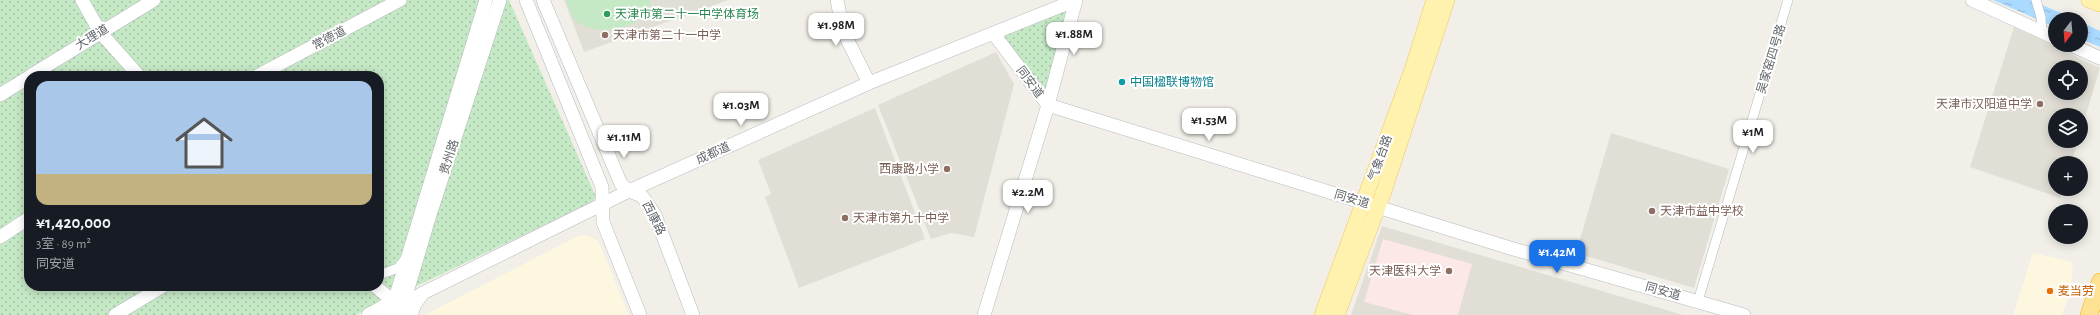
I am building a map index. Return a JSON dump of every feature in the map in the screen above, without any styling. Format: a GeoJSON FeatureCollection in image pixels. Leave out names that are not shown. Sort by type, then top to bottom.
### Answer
{"type":"FeatureCollection","features":[{"type":"Feature","properties":{"kind":"highway"},"geometry":{"type":"LineString","coordinates":[[2089,315],[2099,287]]}},
{"type":"Feature","properties":{"kind":"main road","name":"气象台路"},"geometry":{"type":"LineString","coordinates":[[1337,315],[1434,0]]}},
{"type":"Feature","properties":{"kind":"main road","name":"气象台路"},"geometry":{"type":"LineString","coordinates":[[1322,315],[1371,205],[1447,0]]}},
{"type":"Feature","properties":{"kind":"main road"},"geometry":{"type":"LineString","coordinates":[[2089,0],[2100,4]]}},
{"type":"Feature","properties":{"kind":"main road"},"geometry":{"type":"LineString","coordinates":[[2099,287],[2100,274]]}},
{"type":"Feature","properties":{"kind":"street"},"geometry":{"type":"LineString","coordinates":[[82,0],[100,32],[134,71]]}},
{"type":"Feature","properties":{"kind":"street","name":"大理道"},"geometry":{"type":"LineString","coordinates":[[37,71],[154,0]]}},
{"type":"Feature","properties":{"kind":"street","name":"常德道"},"geometry":{"type":"LineString","coordinates":[[266,71],[400,0]]}},
{"type":"Feature","properties":{"kind":"street","name":"贵州路"},"geometry":{"type":"LineString","coordinates":[[397,312],[407,257],[486,0]]}},
{"type":"Feature","properties":{"kind":"street","name":"贵州路"},"geometry":{"type":"LineString","coordinates":[[397,312],[500,0]]}},
{"type":"Feature","properties":{"kind":"street"},"geometry":{"type":"LineString","coordinates":[[526,0],[602,187],[603,222],[640,315]]}},
{"type":"Feature","properties":{"kind":"street","name":"西康路"},"geometry":{"type":"LineString","coordinates":[[543,0],[621,184],[629,191],[642,196],[654,215],[693,315]]}},
{"type":"Feature","properties":{"kind":"street"},"geometry":{"type":"LineString","coordinates":[[837,0],[843,31],[869,83]]}},
{"type":"Feature","properties":{"kind":"street"},"geometry":{"type":"LineString","coordinates":[[984,315],[1048,105],[1076,0]]}},
{"type":"Feature","properties":{"kind":"street","name":"成都道"},"geometry":{"type":"LineString","coordinates":[[397,312],[415,304],[423,293],[629,191],[869,83],[1076,0]]}},
{"type":"Feature","properties":{"kind":"street","name":"吴家窑四号路"},"geometry":{"type":"LineString","coordinates":[[1698,301],[1788,0]]}},
{"type":"Feature","properties":{"kind":"street"},"geometry":{"type":"LineString","coordinates":[[1972,0],[2048,35]]}},
{"type":"Feature","properties":{"kind":"street"},"geometry":{"type":"LineString","coordinates":[[2036,0],[2041,17],[2042,32]]}},
{"type":"Feature","properties":{"kind":"street","name":"同安道"},"geometry":{"type":"LineString","coordinates":[[993,33],[1048,105],[1510,248],[1744,315]]}},
{"type":"Feature","properties":{"kind":"street"},"geometry":{"type":"LineString","coordinates":[[2087,52],[2100,58]]}},
{"type":"Feature","properties":{"kind":"street","name":"大理道"},"geometry":{"type":"LineString","coordinates":[[0,95],[24,79]]}},
{"type":"Feature","properties":{"kind":"street"},"geometry":{"type":"LineString","coordinates":[[0,237],[24,221]]}},
{"type":"Feature","properties":{"kind":"street"},"geometry":{"type":"LineString","coordinates":[[384,273],[398,268],[407,257]]}},
{"type":"Feature","properties":{"kind":"street"},"geometry":{"type":"LineString","coordinates":[[115,315],[155,291]]}},
{"type":"Feature","properties":{"kind":"street"},"geometry":{"type":"LineString","coordinates":[[379,291],[397,312]]}},
{"type":"Feature","properties":{"kind":"street"},"geometry":{"type":"LineString","coordinates":[[368,315],[397,312]]}},
{"type":"Feature","properties":{"kind":"shaded area","name":"天津市第二十一中学"},"geometry":{"type":"Polygon","coordinates":[[[564,0],[728,0],[584,52],[564,0]]]}},
{"type":"Feature","properties":{"kind":"shaded area","name":"天津市汉阳道中学"},"geometry":{"type":"Polygon","coordinates":[[[2014,27],[2048,43],[2048,52],[2066,52],[2083,60],[2048,60],[2048,100],[2088,100],[2088,62],[2100,68],[2088,108],[2048,108],[2048,148],[2076,148],[2073,156],[2048,156],[2048,194],[1970,167],[2014,27]]]}},
{"type":"Feature","properties":{"kind":"shaded area","name":"西康路小学"},"geometry":{"type":"Polygon","coordinates":[[[996,52],[1014,84],[974,237],[951,233],[931,239],[878,105],[996,52]]]}},
{"type":"Feature","properties":{"kind":"shaded area","name":"天津市第九十中学"},"geometry":{"type":"Polygon","coordinates":[[[875,108],[925,239],[799,288],[765,197],[771,194],[758,160],[875,108]]]}},
{"type":"Feature","properties":{"kind":"shaded area","name":"天津市益中学校"},"geometry":{"type":"Polygon","coordinates":[[[1611,133],[1729,169],[1694,288],[1576,253],[1611,133]]]}},
{"type":"Feature","properties":{"kind":"shaded area","name":"天津医科大学"},"geometry":{"type":"Polygon","coordinates":[[[1382,226],[1683,315],[1351,315],[1382,226]]]}},
{"type":"Feature","properties":{"kind":"shaded area"},"geometry":{"type":"Polygon","coordinates":[[[584,235],[596,239],[600,245],[629,315],[425,315],[578,236],[584,235]]]}},
{"type":"Feature","properties":{"kind":"shaded area"},"geometry":{"type":"Polygon","coordinates":[[[1383,239],[1472,264],[1458,315],[1413,315],[1364,302],[1383,239]]]}},
{"type":"Feature","properties":{"kind":"shaded area"},"geometry":{"type":"Polygon","coordinates":[[[2033,253],[2073,262],[2070,293],[2062,315],[2013,315],[2033,253]]]}},
{"type":"Feature","properties":{"kind":"green space"},"geometry":{"type":"Polygon","coordinates":[[[0,0],[509,0],[596,197],[592,202],[356,315],[0,315],[0,0]]]}},
{"type":"Feature","properties":{"kind":"green space","name":"天津市第二十一中学体育场"},"geometry":{"type":"Polygon","coordinates":[[[566,0],[650,0],[651,4],[637,21],[631,24],[615,29],[599,30],[584,26],[577,22],[569,9],[566,0]]]}},
{"type":"Feature","properties":{"kind":"green space"},"geometry":{"type":"Polygon","coordinates":[[[1079,4],[1049,109],[995,36],[1079,4]]]}},
{"type":"Feature","properties":{"kind":"water"},"geometry":{"type":"Polygon","coordinates":[[[1993,0],[2031,0],[2059,12],[2048,12],[2048,24],[1993,0]]]}},
{"type":"Feature","properties":{"kind":"water"},"geometry":{"type":"Polygon","coordinates":[[[2088,25],[2100,31],[2100,47],[2088,42],[2088,25]]]}},
{"type":"Feature","properties":{"kind":"place","name":"天津市第二十一中学体育场"},"geometry":{"type":"Point","coordinates":[607,14]}},
{"type":"Feature","properties":{"kind":"place","name":"天津市第二十一中学"},"geometry":{"type":"Point","coordinates":[605,35]}},
{"type":"Feature","properties":{"kind":"place","name":"中国楹联博物馆"},"geometry":{"type":"Point","coordinates":[1122,82]}},
{"type":"Feature","properties":{"kind":"place","name":"天津市汉阳道中学"},"geometry":{"type":"Point","coordinates":[2040,104]}},
{"type":"Feature","properties":{"kind":"place","name":"西康路小学"},"geometry":{"type":"Point","coordinates":[947,169]}},
{"type":"Feature","properties":{"kind":"place","name":"天津市益中学校"},"geometry":{"type":"Point","coordinates":[1652,211]}},
{"type":"Feature","properties":{"kind":"place","name":"天津市第九十中学"},"geometry":{"type":"Point","coordinates":[845,218]}},
{"type":"Feature","properties":{"kind":"place","name":"天津医科大学"},"geometry":{"type":"Point","coordinates":[1449,271]}},
{"type":"Feature","properties":{"kind":"place","name":"麦当劳"},"geometry":{"type":"Point","coordinates":[2050,291]}}]}
